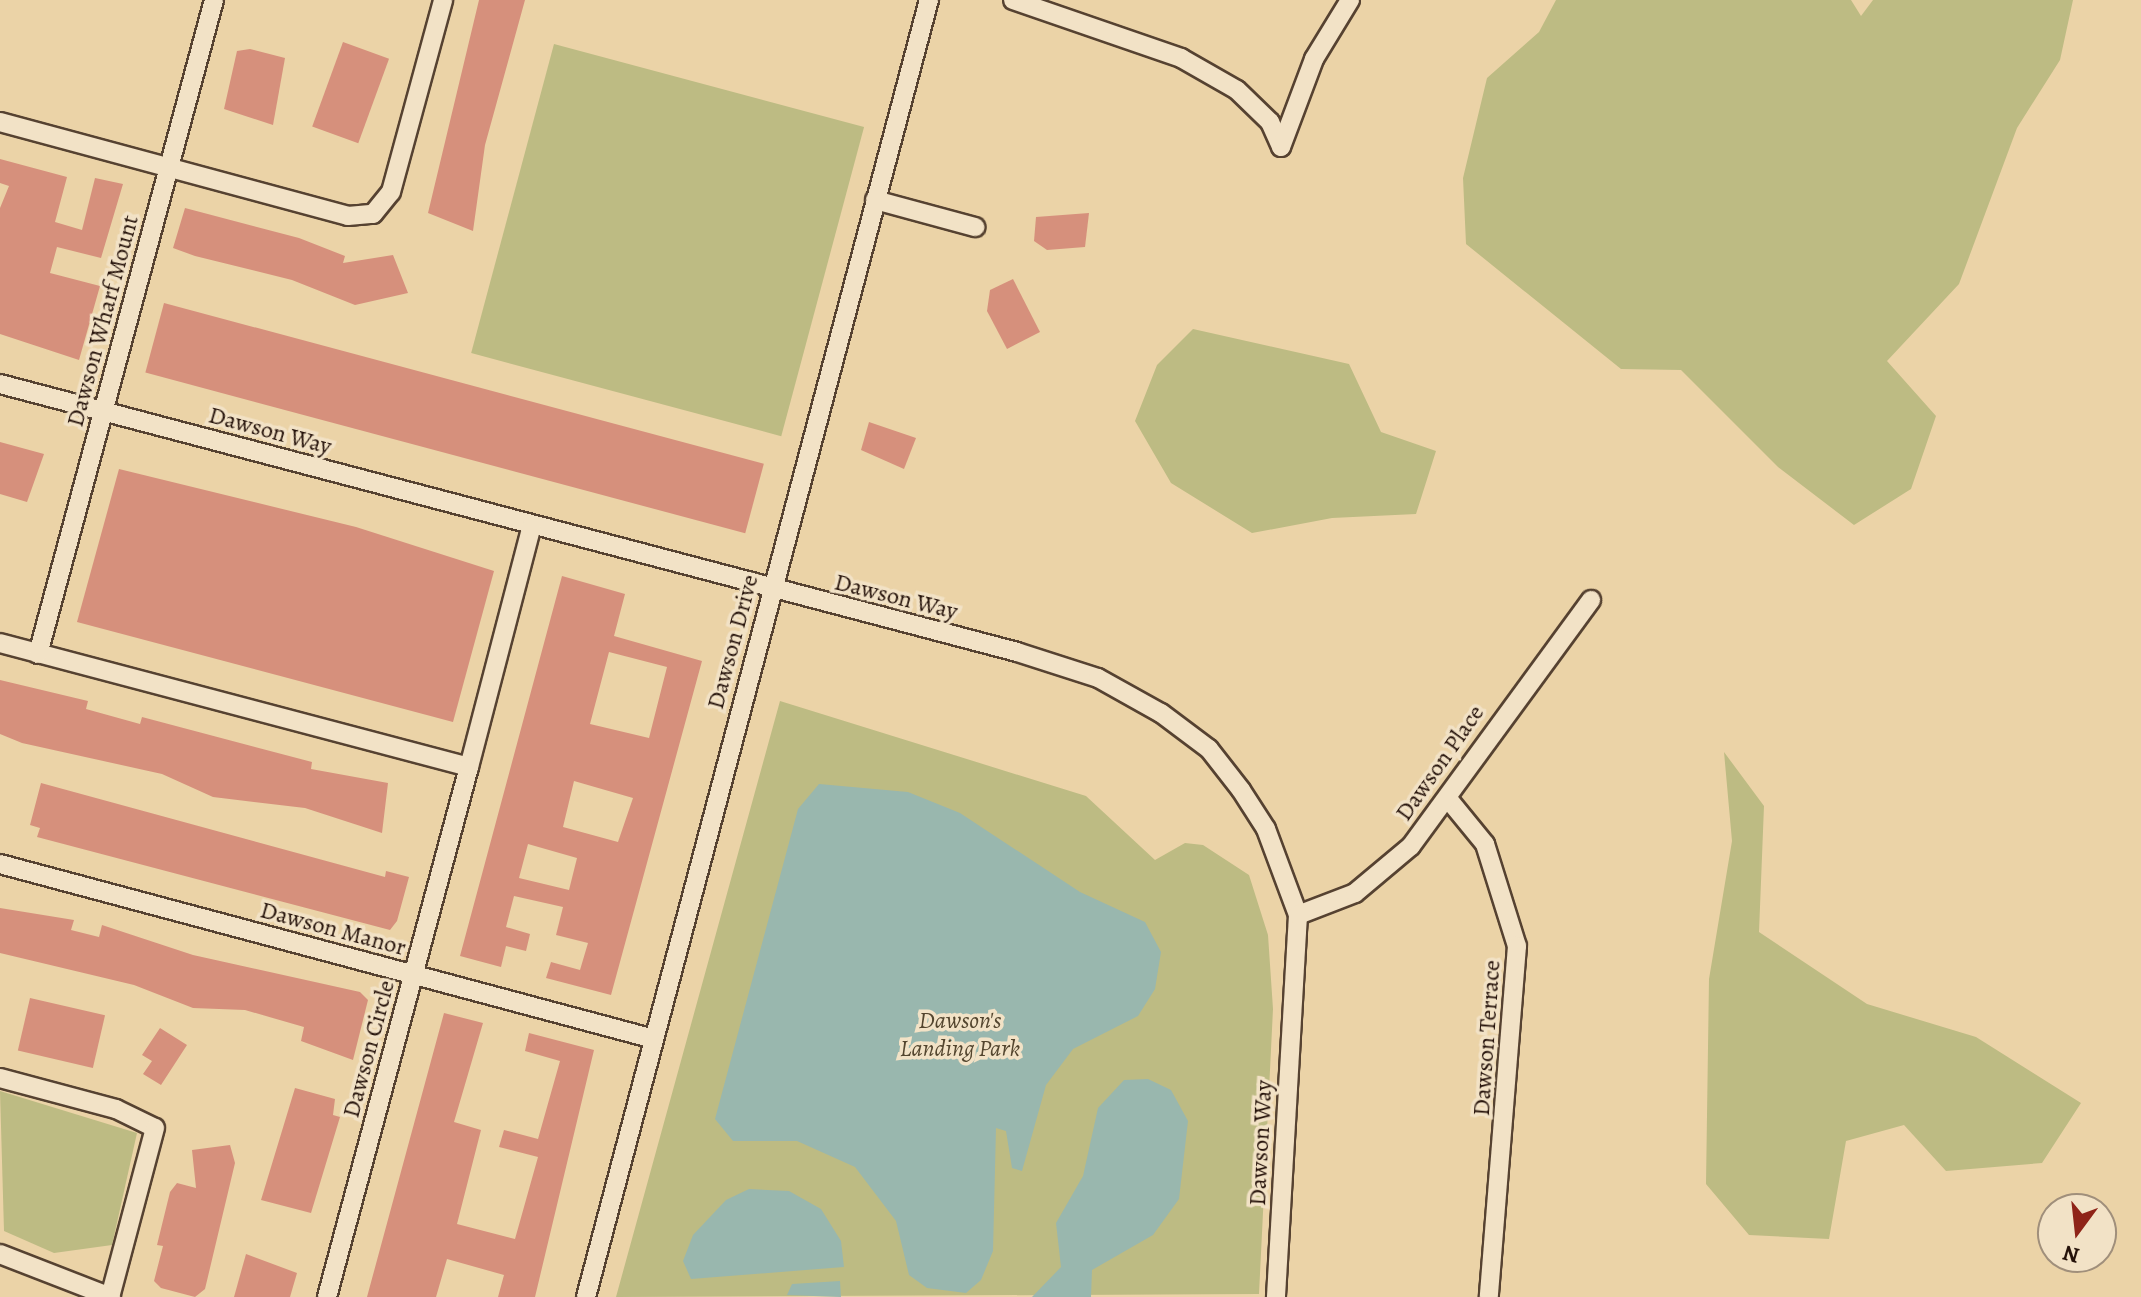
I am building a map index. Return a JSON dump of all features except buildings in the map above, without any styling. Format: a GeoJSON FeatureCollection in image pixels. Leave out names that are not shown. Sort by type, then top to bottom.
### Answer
{"type":"FeatureCollection","features":[{"type":"Feature","properties":{"kind":"street","name":"Dawson Wharf Mount"},"geometry":{"type":"LineString","coordinates":[[38,654],[214,0]]}},
{"type":"Feature","properties":{"kind":"street"},"geometry":{"type":"LineString","coordinates":[[0,122],[348,216],[373,214],[391,192],[443,0]]}},
{"type":"Feature","properties":{"kind":"street","name":"Dawson Drive"},"geometry":{"type":"LineString","coordinates":[[586,1297],[929,0]]}},
{"type":"Feature","properties":{"kind":"street"},"geometry":{"type":"LineString","coordinates":[[1013,0],[1181,58],[1237,90],[1270,122],[1281,147],[1314,59],[1350,0]]}},
{"type":"Feature","properties":{"kind":"street"},"geometry":{"type":"LineString","coordinates":[[875,200],[975,227]]}},
{"type":"Feature","properties":{"kind":"street","name":"Dawson Way"},"geometry":{"type":"LineString","coordinates":[[0,384],[771,590],[1017,652],[1098,678],[1161,713],[1209,749],[1241,790],[1266,829],[1298,915],[1276,1297]]}},
{"type":"Feature","properties":{"kind":"street","name":"Dawson Circle"},"geometry":{"type":"LineString","coordinates":[[327,1297],[532,526]]}},
{"type":"Feature","properties":{"kind":"street","name":"Dawson Place"},"geometry":{"type":"LineString","coordinates":[[1298,915],[1383,874],[1449,800],[1482,741],[1591,600]]}},
{"type":"Feature","properties":{"kind":"street"},"geometry":{"type":"LineString","coordinates":[[0,643],[469,767]]}},
{"type":"Feature","properties":{"kind":"street","name":"Dawson Terrace"},"geometry":{"type":"LineString","coordinates":[[1449,800],[1491,857],[1517,946],[1489,1297]]}},
{"type":"Feature","properties":{"kind":"street","name":"Dawson Manor"},"geometry":{"type":"LineString","coordinates":[[0,864],[654,1039]]}},
{"type":"Feature","properties":{"kind":"street"},"geometry":{"type":"LineString","coordinates":[[0,1078],[116,1109],[155,1128],[110,1297],[0,1254]]}},
{"type":"Feature","properties":{"kind":"green space"},"geometry":{"type":"Polygon","coordinates":[[[1556,0],[1851,0],[1861,16],[1873,0],[2073,0],[2060,60],[2017,128],[1959,284],[1887,361],[1936,416],[1911,489],[1854,525],[1778,467],[1681,370],[1621,369],[1466,244],[1463,178],[1487,78],[1539,32],[1556,0]]]}},
{"type":"Feature","properties":{"kind":"green space"},"geometry":{"type":"Polygon","coordinates":[[[554,44],[864,127],[781,436],[471,353],[554,44]]]}},
{"type":"Feature","properties":{"kind":"green space"},"geometry":{"type":"Polygon","coordinates":[[[1193,329],[1349,364],[1381,432],[1436,451],[1416,514],[1332,518],[1252,533],[1171,483],[1135,421],[1157,365],[1193,329]]]}},
{"type":"Feature","properties":{"kind":"green space","name":"Dawson's Landing Park"},"geometry":{"type":"Polygon","coordinates":[[[780,701],[1086,796],[1155,860],[1185,843],[1203,845],[1249,875],[1268,935],[1273,1009],[1259,1294],[616,1297],[780,701]]]}},
{"type":"Feature","properties":{"kind":"green space"},"geometry":{"type":"Polygon","coordinates":[[[1724,752],[1764,806],[1759,932],[1867,1004],[1976,1037],[2081,1103],[2042,1163],[1946,1171],[1904,1125],[1846,1141],[1829,1239],[1749,1235],[1706,1184],[1709,979],[1732,841],[1724,752]]]}},
{"type":"Feature","properties":{"kind":"green space"},"geometry":{"type":"Polygon","coordinates":[[[0,1091],[137,1133],[112,1245],[54,1253],[4,1231],[0,1091]]]}},
{"type":"Feature","properties":{"kind":"water"},"geometry":{"type":"Polygon","coordinates":[[[819,784],[908,792],[960,813],[1080,892],[1145,922],[1161,952],[1155,989],[1138,1016],[1073,1049],[1046,1085],[1022,1171],[1012,1168],[1006,1131],[996,1128],[993,1251],[981,1280],[966,1293],[927,1288],[909,1275],[896,1221],[855,1167],[797,1141],[733,1141],[715,1119],[798,809],[819,784]]]}},
{"type":"Feature","properties":{"kind":"water"},"geometry":{"type":"Polygon","coordinates":[[[1148,1079],[1171,1090],[1188,1121],[1179,1199],[1153,1235],[1092,1270],[1091,1297],[1032,1297],[1061,1267],[1056,1223],[1083,1176],[1098,1108],[1124,1080],[1148,1079]]]}},
{"type":"Feature","properties":{"kind":"water"},"geometry":{"type":"Polygon","coordinates":[[[749,1189],[789,1191],[821,1209],[841,1241],[844,1267],[691,1279],[683,1261],[693,1235],[726,1200],[749,1189]]]}},
{"type":"Feature","properties":{"kind":"water"},"geometry":{"type":"Polygon","coordinates":[[[840,1281],[841,1297],[787,1295],[792,1284],[840,1281]]]}}]}
